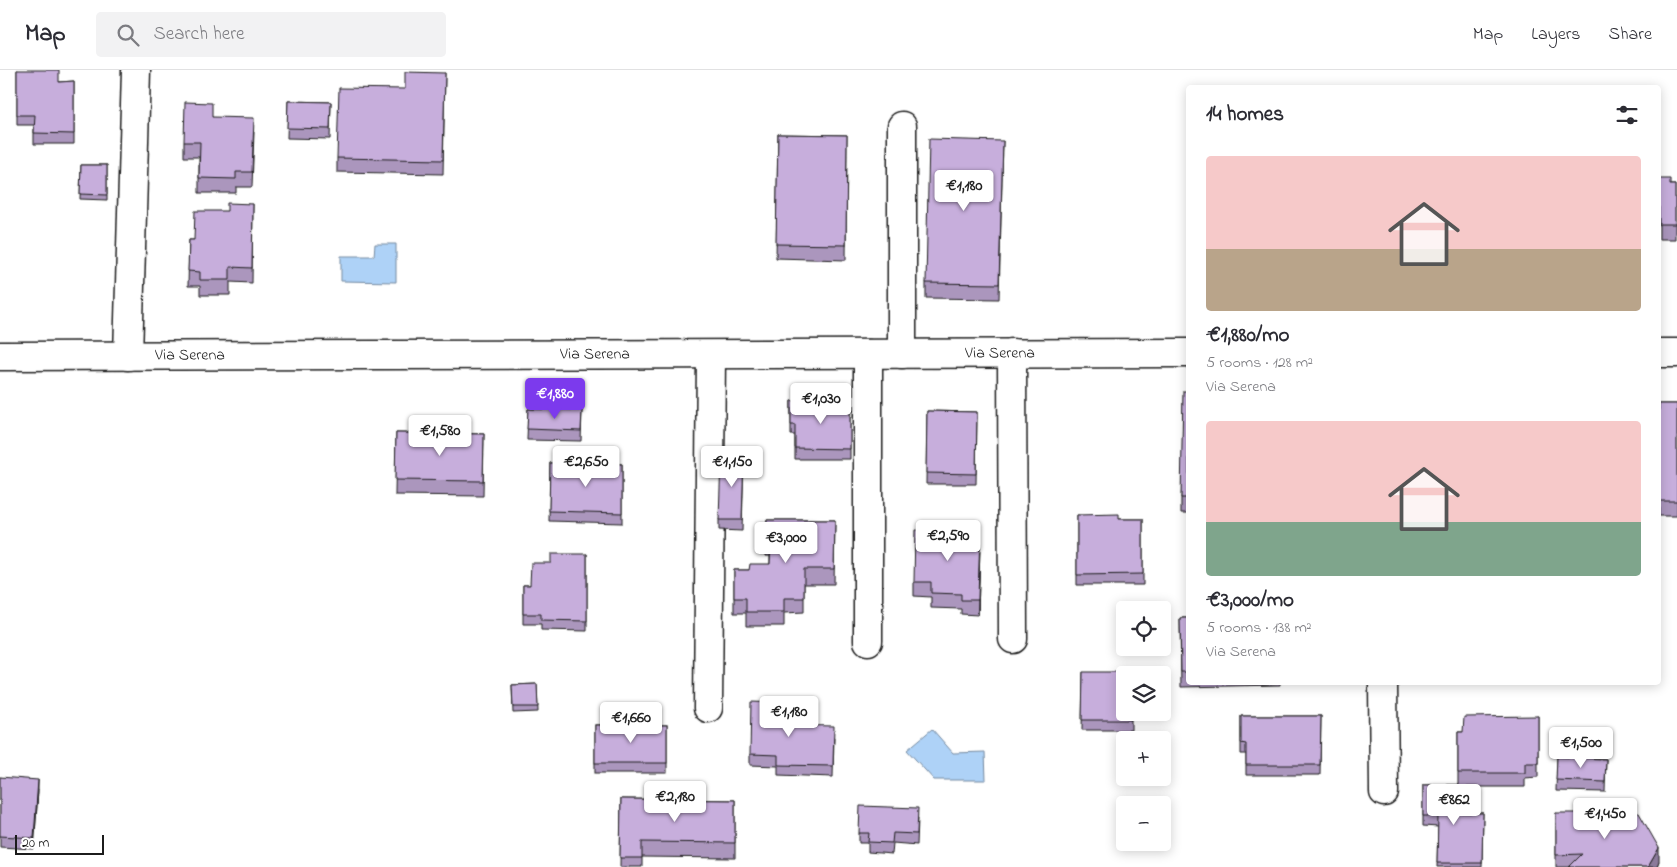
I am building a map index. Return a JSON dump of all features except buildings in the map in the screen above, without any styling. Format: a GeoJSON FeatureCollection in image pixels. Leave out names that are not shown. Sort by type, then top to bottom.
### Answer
{"type":"FeatureCollection","features":[{"type":"Feature","properties":{"kind":"street"},"geometry":{"type":"LineString","coordinates":[[128,356],[136,70]]}},
{"type":"Feature","properties":{"kind":"street"},"geometry":{"type":"LineString","coordinates":[[902,126],[902,354]]}},
{"type":"Feature","properties":{"kind":"street","name":"Via Serena"},"geometry":{"type":"LineString","coordinates":[[0,356],[1186,353]]}},
{"type":"Feature","properties":{"kind":"street"},"geometry":{"type":"LineString","coordinates":[[1661,353],[1677,353]]}},
{"type":"Feature","properties":{"kind":"street"},"geometry":{"type":"LineString","coordinates":[[868,354],[868,641]]}},
{"type":"Feature","properties":{"kind":"street"},"geometry":{"type":"LineString","coordinates":[[1012,354],[1012,639]]}},
{"type":"Feature","properties":{"kind":"street"},"geometry":{"type":"LineString","coordinates":[[708,708],[711,355]]}},
{"type":"Feature","properties":{"kind":"street"},"geometry":{"type":"LineString","coordinates":[[1383,685],[1384,792]]}},
{"type":"Feature","properties":{"kind":"water"},"geometry":{"type":"Polygon","coordinates":[[[375,244],[396,244],[396,282],[341,281],[341,256],[374,256],[375,244]]]}},
{"type":"Feature","properties":{"kind":"water"},"geometry":{"type":"Polygon","coordinates":[[[932,729],[953,753],[985,752],[986,780],[934,780],[907,750],[932,729]]]}}]}
